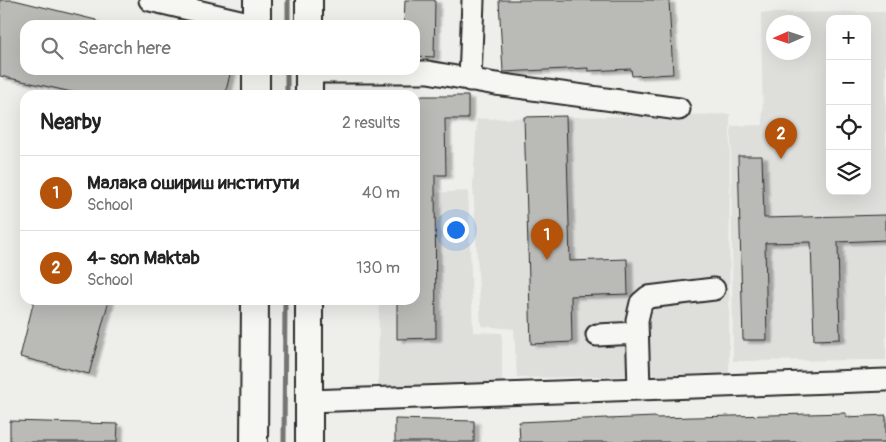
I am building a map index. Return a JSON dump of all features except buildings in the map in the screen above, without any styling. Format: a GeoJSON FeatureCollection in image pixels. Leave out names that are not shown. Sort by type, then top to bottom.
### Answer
{"type":"FeatureCollection","features":[{"type":"Feature","properties":{"kind":"main road"},"geometry":{"type":"LineString","coordinates":[[256,20],[257,0]]}},
{"type":"Feature","properties":{"kind":"main road"},"geometry":{"type":"LineString","coordinates":[[309,0],[309,20]]}},
{"type":"Feature","properties":{"kind":"main road"},"geometry":{"type":"LineString","coordinates":[[256,75],[256,90]]}},
{"type":"Feature","properties":{"kind":"main road"},"geometry":{"type":"LineString","coordinates":[[254,442],[255,305]]}},
{"type":"Feature","properties":{"kind":"main road"},"geometry":{"type":"LineString","coordinates":[[309,305],[309,442]]}},
{"type":"Feature","properties":{"kind":"street"},"geometry":{"type":"LineString","coordinates":[[150,0],[235,20]]}},
{"type":"Feature","properties":{"kind":"street"},"geometry":{"type":"LineString","coordinates":[[470,80],[473,0]]}},
{"type":"Feature","properties":{"kind":"street"},"geometry":{"type":"LineString","coordinates":[[420,72],[428,72],[470,80],[679,109]]}},
{"type":"Feature","properties":{"kind":"street"},"geometry":{"type":"LineString","coordinates":[[309,79],[377,75]]}},
{"type":"Feature","properties":{"kind":"street"},"geometry":{"type":"LineString","coordinates":[[639,389],[637,320],[641,303],[648,297],[714,289]]}},
{"type":"Feature","properties":{"kind":"street"},"geometry":{"type":"LineString","coordinates":[[597,334],[637,334]]}},
{"type":"Feature","properties":{"kind":"street"},"geometry":{"type":"LineString","coordinates":[[309,401],[886,380]]}},
{"type":"Feature","properties":{"kind":"shaded area"},"geometry":{"type":"Polygon","coordinates":[[[886,12],[886,360],[733,361],[731,126],[763,125],[761,13],[886,12]]]}},
{"type":"Feature","properties":{"kind":"shaded area"},"geometry":{"type":"Polygon","coordinates":[[[730,114],[729,374],[517,378],[514,329],[481,326],[473,185],[477,119],[730,114]]]}},
{"type":"Feature","properties":{"kind":"shaded area"},"geometry":{"type":"Polygon","coordinates":[[[468,191],[473,332],[502,333],[502,386],[378,388],[379,305],[420,305],[420,194],[468,191]]]}},
{"type":"Feature","properties":{"kind":"waterway"},"geometry":{"type":"LineString","coordinates":[[288,0],[288,20]]}},
{"type":"Feature","properties":{"kind":"waterway"},"geometry":{"type":"LineString","coordinates":[[287,75],[287,90]]}},
{"type":"Feature","properties":{"kind":"waterway"},"geometry":{"type":"LineString","coordinates":[[284,442],[285,305]]}},
{"type":"Feature","properties":{"kind":"place","name":"4- son Maktab"},"geometry":{"type":"Point","coordinates":[781,159]}},
{"type":"Feature","properties":{"kind":"place","name":"Малака ошириш институти"},"geometry":{"type":"Point","coordinates":[547,260]}}]}
